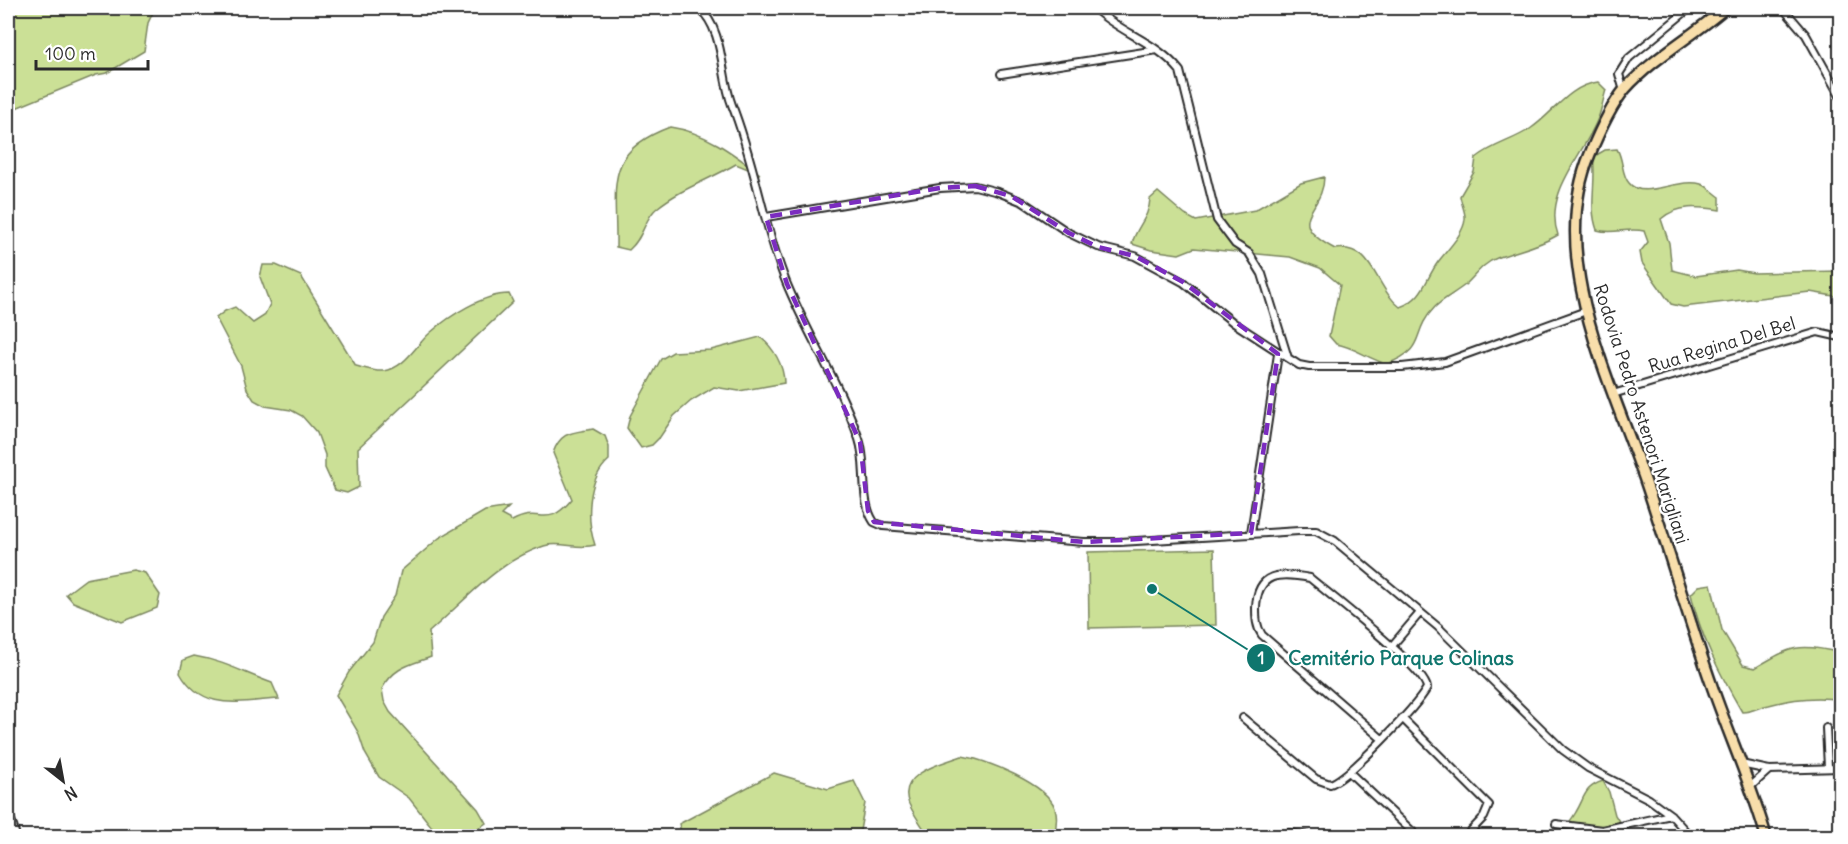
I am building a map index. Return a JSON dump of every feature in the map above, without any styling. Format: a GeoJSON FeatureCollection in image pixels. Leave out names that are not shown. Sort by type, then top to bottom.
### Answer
{"type":"FeatureCollection","features":[{"type":"Feature","properties":{"kind":"main road","name":"Rodovia Pedro Astenori Marigliani"},"geometry":{"type":"LineString","coordinates":[[1725,8],[1646,69],[1624,91],[1589,155],[1580,186],[1576,221],[1577,265],[1586,311],[1613,394],[1645,481],[1713,689],[1766,837]]}},
{"type":"Feature","properties":{"kind":"street"},"geometry":{"type":"LineString","coordinates":[[699,8],[710,21],[718,44],[729,95],[745,137],[787,284],[827,363],[860,442],[865,468],[868,511],[874,522],[883,526],[1084,542],[1299,531],[1326,535],[1462,650],[1563,750],[1588,768],[1649,799],[1671,814],[1690,837]]}},
{"type":"Feature","properties":{"kind":"street"},"geometry":{"type":"LineString","coordinates":[[1094,8],[1111,22],[1157,50],[1180,71],[1217,220],[1235,244],[1249,253],[1262,274],[1288,358]]}},
{"type":"Feature","properties":{"kind":"street"},"geometry":{"type":"LineString","coordinates":[[1624,91],[1619,74],[1625,63],[1690,8]]}},
{"type":"Feature","properties":{"kind":"street"},"geometry":{"type":"LineString","coordinates":[[1783,8],[1811,43],[1840,96]]}},
{"type":"Feature","properties":{"kind":"street"},"geometry":{"type":"LineString","coordinates":[[1001,74],[1157,50]]}},
{"type":"Feature","properties":{"kind":"street"},"geometry":{"type":"LineString","coordinates":[[766,217],[940,188],[975,186],[998,192],[1023,202],[1078,238],[1098,248],[1135,256],[1183,282],[1278,354],[1299,365],[1309,367],[1402,367],[1445,362],[1586,311]]}},
{"type":"Feature","properties":{"kind":"street","name":"Rua Regina Del Bel"},"geometry":{"type":"LineString","coordinates":[[1613,394],[1818,332],[1840,338]]}},
{"type":"Feature","properties":{"kind":"street"},"geometry":{"type":"LineString","coordinates":[[1251,533],[1278,354]]}},
{"type":"Feature","properties":{"kind":"street"},"geometry":{"type":"LineString","coordinates":[[1243,718],[1323,783],[1335,783],[1382,739],[1423,695],[1426,682],[1421,674],[1310,578],[1295,575],[1267,579],[1260,585],[1257,592],[1256,622],[1262,635],[1382,739]]}},
{"type":"Feature","properties":{"kind":"street"},"geometry":{"type":"LineString","coordinates":[[1391,647],[1419,614]]}},
{"type":"Feature","properties":{"kind":"street"},"geometry":{"type":"LineString","coordinates":[[1402,718],[1489,805],[1484,818],[1466,837]]}},
{"type":"Feature","properties":{"kind":"street"},"geometry":{"type":"LineString","coordinates":[[1826,728],[1828,767]]}},
{"type":"Feature","properties":{"kind":"street"},"geometry":{"type":"LineString","coordinates":[[1741,764],[1769,770],[1840,768]]}},
{"type":"Feature","properties":{"kind":"street"},"geometry":{"type":"LineString","coordinates":[[1750,787],[1769,770]]}},
{"type":"Feature","properties":{"kind":"street"},"geometry":{"type":"LineString","coordinates":[[1349,772],[1417,837]]}},
{"type":"Feature","properties":{"kind":"street"},"geometry":{"type":"LineString","coordinates":[[8,810],[16,837]]}},
{"type":"Feature","properties":{"kind":"street"},"geometry":{"type":"LineString","coordinates":[[1556,824],[1602,830],[1671,814]]}},
{"type":"Feature","properties":{"kind":"street"},"geometry":{"type":"LineString","coordinates":[[1289,833],[1308,837]]}},
{"type":"Feature","properties":{"kind":"highlighted area"},"geometry":{"type":"Polygon","coordinates":[[[975,186],[1011,196],[1069,233],[1098,247],[1135,256],[1183,282],[1278,354],[1251,533],[1084,542],[874,522],[868,511],[860,442],[787,284],[766,217],[940,188],[975,186]]]}},
{"type":"Feature","properties":{"kind":"green space"},"geometry":{"type":"Polygon","coordinates":[[[8,8],[155,8],[148,23],[144,51],[107,73],[96,75],[16,108],[8,106],[8,8]]]}},
{"type":"Feature","properties":{"kind":"green space"},"geometry":{"type":"Polygon","coordinates":[[[1598,82],[1606,90],[1598,118],[1560,189],[1556,204],[1555,219],[1558,235],[1543,243],[1488,263],[1465,285],[1435,307],[1422,325],[1417,340],[1409,352],[1387,364],[1336,344],[1329,336],[1340,285],[1320,268],[1290,257],[1194,248],[1179,254],[1151,250],[1132,244],[1147,212],[1150,199],[1158,192],[1185,215],[1196,221],[1255,210],[1301,183],[1324,177],[1322,189],[1309,215],[1310,230],[1335,249],[1348,249],[1358,253],[1366,260],[1400,307],[1419,294],[1438,262],[1461,231],[1465,217],[1460,196],[1474,172],[1476,158],[1539,123],[1578,89],[1598,82]]]}},
{"type":"Feature","properties":{"kind":"green space"},"geometry":{"type":"Polygon","coordinates":[[[670,127],[707,139],[729,151],[760,174],[736,164],[676,195],[657,208],[629,250],[616,247],[616,189],[623,160],[633,148],[648,137],[670,127]]]}},
{"type":"Feature","properties":{"kind":"green space"},"geometry":{"type":"Polygon","coordinates":[[[1617,149],[1626,179],[1635,188],[1643,190],[1692,183],[1704,185],[1720,197],[1720,210],[1682,209],[1661,219],[1669,243],[1672,270],[1696,276],[1737,270],[1754,273],[1840,271],[1840,297],[1810,292],[1683,307],[1671,304],[1642,263],[1640,252],[1648,242],[1644,231],[1597,230],[1593,212],[1593,157],[1605,150],[1617,149]]]}},
{"type":"Feature","properties":{"kind":"green space"},"geometry":{"type":"Polygon","coordinates":[[[263,265],[276,265],[301,276],[356,366],[373,370],[384,371],[398,366],[438,326],[456,313],[478,302],[509,294],[513,302],[358,448],[359,487],[347,493],[335,490],[325,468],[325,455],[317,433],[302,416],[291,410],[265,406],[254,400],[247,389],[241,366],[216,318],[235,307],[253,323],[264,316],[270,304],[260,277],[263,265]]]}},
{"type":"Feature","properties":{"kind":"green space"},"geometry":{"type":"Polygon","coordinates":[[[760,337],[777,357],[784,376],[784,383],[739,391],[714,387],[691,401],[674,416],[652,445],[641,448],[627,428],[630,416],[661,359],[673,352],[711,350],[760,337]]]}},
{"type":"Feature","properties":{"kind":"green space"},"geometry":{"type":"Polygon","coordinates":[[[593,429],[605,436],[609,447],[609,460],[596,478],[590,500],[590,523],[595,545],[544,546],[511,561],[482,583],[429,632],[431,657],[397,671],[382,689],[384,701],[390,712],[478,809],[486,823],[467,836],[441,834],[431,826],[409,798],[379,777],[365,753],[358,732],[336,695],[349,672],[373,642],[381,617],[395,596],[401,571],[439,538],[485,511],[509,507],[501,515],[512,521],[530,515],[556,514],[572,499],[553,453],[556,446],[568,434],[593,429]]]}},
{"type":"Feature","properties":{"kind":"green space"},"geometry":{"type":"Polygon","coordinates":[[[1214,549],[1216,625],[1089,628],[1088,552],[1214,549]]]}},
{"type":"Feature","properties":{"kind":"green space"},"geometry":{"type":"Polygon","coordinates":[[[133,570],[145,573],[160,595],[157,608],[122,622],[73,602],[66,594],[86,579],[133,570]]]}},
{"type":"Feature","properties":{"kind":"green space"},"geometry":{"type":"Polygon","coordinates":[[[1711,584],[1722,630],[1743,665],[1755,668],[1795,648],[1814,648],[1840,653],[1840,700],[1814,698],[1796,700],[1742,712],[1712,654],[1691,594],[1699,586],[1711,584]]]}},
{"type":"Feature","properties":{"kind":"green space"},"geometry":{"type":"Polygon","coordinates":[[[194,656],[224,664],[272,683],[279,699],[224,702],[200,694],[189,685],[180,672],[183,660],[194,656]]]}},
{"type":"Feature","properties":{"kind":"green space"},"geometry":{"type":"Polygon","coordinates":[[[962,756],[986,762],[1014,774],[1040,790],[1050,799],[1055,808],[1057,819],[1054,836],[929,836],[909,804],[907,793],[909,784],[915,777],[933,766],[962,756]]]}},
{"type":"Feature","properties":{"kind":"green space"},"geometry":{"type":"Polygon","coordinates":[[[774,773],[828,789],[854,781],[865,803],[859,836],[682,836],[679,824],[774,773]]]}},
{"type":"Feature","properties":{"kind":"green space"},"geometry":{"type":"Polygon","coordinates":[[[1603,781],[1609,792],[1615,815],[1628,836],[1558,836],[1572,819],[1588,789],[1603,781]]]}},
{"type":"Feature","properties":{"kind":"place","name":"Cemitério Parque Colinas"},"geometry":{"type":"Point","coordinates":[1152,589]}}]}
